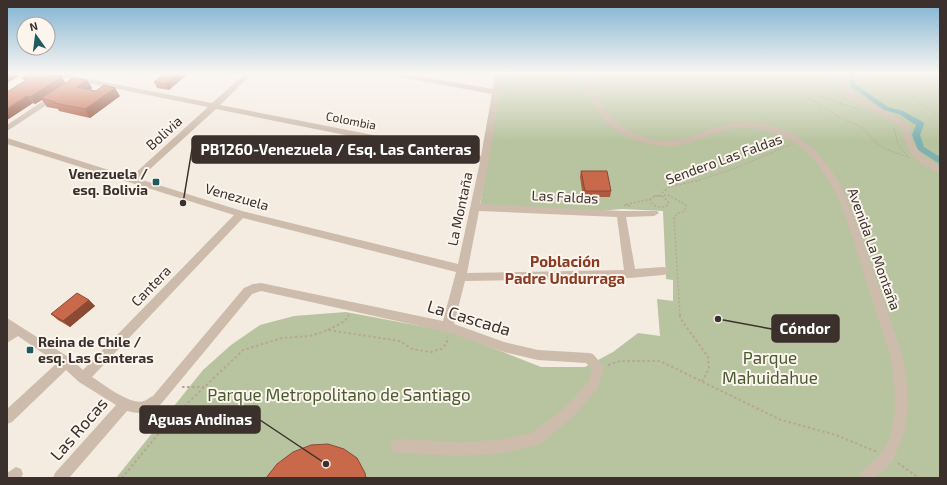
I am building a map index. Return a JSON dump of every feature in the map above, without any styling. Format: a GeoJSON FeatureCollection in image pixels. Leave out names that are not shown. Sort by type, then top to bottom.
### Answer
{"type":"FeatureCollection","features":[{"type":"Feature","properties":{"kind":"street"},"geometry":{"type":"LineString","coordinates":[[7,129],[57,96]]}},
{"type":"Feature","properties":{"kind":"street","name":"Colombia"},"geometry":{"type":"LineString","coordinates":[[163,96],[485,160]]}},
{"type":"Feature","properties":{"kind":"street","name":"Bolivia"},"geometry":{"type":"LineString","coordinates":[[132,181],[225,96]]}},
{"type":"Feature","properties":{"kind":"street","name":"La Montaña"},"geometry":{"type":"LineString","coordinates":[[447,327],[461,273],[485,160],[495,96]]}},
{"type":"Feature","properties":{"kind":"street","name":"Avenida La Montaña"},"geometry":{"type":"LineString","coordinates":[[595,96],[601,109],[610,121],[621,130],[639,138],[675,144],[699,138],[730,126],[760,126],[779,132],[802,144],[822,164],[846,205],[896,354],[900,375],[902,403],[898,430],[888,456],[865,478]]}},
{"type":"Feature","properties":{"kind":"street"},"geometry":{"type":"LineString","coordinates":[[855,96],[872,107],[902,122],[907,128],[906,134],[910,144],[919,156],[940,170]]}},
{"type":"Feature","properties":{"kind":"street","name":"Venezuela"},"geometry":{"type":"LineString","coordinates":[[7,141],[241,214],[461,273],[630,274],[663,271]]}},
{"type":"Feature","properties":{"kind":"street","name":"Las Faldas"},"geometry":{"type":"LineString","coordinates":[[474,207],[621,214],[654,209]]}},
{"type":"Feature","properties":{"kind":"street","name":"Cantera"},"geometry":{"type":"LineString","coordinates":[[83,378],[241,214]]}},
{"type":"Feature","properties":{"kind":"street"},"geometry":{"type":"LineString","coordinates":[[621,214],[630,274]]}},
{"type":"Feature","properties":{"kind":"street","name":"La Cascada"},"geometry":{"type":"LineString","coordinates":[[125,404],[138,408],[147,407],[157,400],[248,291],[253,288],[262,287],[447,327],[504,347],[538,355],[589,358],[598,367]]}},
{"type":"Feature","properties":{"kind":"street"},"geometry":{"type":"LineString","coordinates":[[7,338],[12,326],[66,362],[83,378],[125,404]]}},
{"type":"Feature","properties":{"kind":"street"},"geometry":{"type":"LineString","coordinates":[[7,418],[66,362]]}},
{"type":"Feature","properties":{"kind":"street"},"geometry":{"type":"LineString","coordinates":[[397,446],[460,449],[498,447],[535,439],[570,412],[594,384],[598,367]]}},
{"type":"Feature","properties":{"kind":"street","name":"Las Rocas"},"geometry":{"type":"LineString","coordinates":[[60,478],[125,404]]}},
{"type":"Feature","properties":{"kind":"path"},"geometry":{"type":"LineString","coordinates":[[805,96],[841,118],[863,128],[867,135],[883,147],[910,158],[928,163]]}},
{"type":"Feature","properties":{"kind":"path"},"geometry":{"type":"LineString","coordinates":[[817,96],[858,109],[840,96]]}},
{"type":"Feature","properties":{"kind":"path"},"geometry":{"type":"LineString","coordinates":[[909,96],[940,117]]}},
{"type":"Feature","properties":{"kind":"path"},"geometry":{"type":"LineString","coordinates":[[892,124],[898,145],[913,162]]}},
{"type":"Feature","properties":{"kind":"path","name":"Sendero Las Faldas"},"geometry":{"type":"LineString","coordinates":[[638,206],[624,205],[656,196],[669,187],[691,183],[728,171],[789,145],[794,145]]}},
{"type":"Feature","properties":{"kind":"path"},"geometry":{"type":"LineString","coordinates":[[662,193],[686,205],[684,212],[678,213],[674,217],[680,318],[708,357],[709,369],[702,381]]}},
{"type":"Feature","properties":{"kind":"path"},"geometry":{"type":"LineString","coordinates":[[651,198],[654,209],[666,206],[668,203],[664,198],[656,196]]}},
{"type":"Feature","properties":{"kind":"path"},"geometry":{"type":"LineString","coordinates":[[122,478],[169,420],[243,350],[282,338],[310,336],[328,330],[344,321],[356,307]]}},
{"type":"Feature","properties":{"kind":"path"},"geometry":{"type":"LineString","coordinates":[[328,330],[400,341],[412,349],[431,352],[441,349],[447,343],[447,327]]}},
{"type":"Feature","properties":{"kind":"path"},"geometry":{"type":"LineString","coordinates":[[598,367],[620,361],[660,361],[781,420],[836,435],[888,456],[919,478]]}},
{"type":"Feature","properties":{"kind":"path"},"geometry":{"type":"LineString","coordinates":[[177,390],[183,386],[204,388]]}},
{"type":"Feature","properties":{"kind":"green space"},"geometry":{"type":"Polygon","coordinates":[[[498,96],[940,96],[940,478],[116,478],[203,370],[231,345],[260,325],[294,316],[346,312],[452,332],[541,367],[585,367],[613,352],[638,333],[660,336],[657,299],[673,301],[673,280],[666,279],[663,211],[622,209],[599,211],[480,206],[498,96]]]}},
{"type":"Feature","properties":{"kind":"building"},"geometry":{"type":"Polygon","coordinates":[[[7,96],[32,96],[30,97],[27,96],[7,109],[7,96]]]}},
{"type":"Feature","properties":{"kind":"building"},"geometry":{"type":"Polygon","coordinates":[[[45,96],[104,96],[85,109],[54,103],[55,102],[41,98],[45,96]]]}},
{"type":"Feature","properties":{"kind":"building"},"geometry":{"type":"Polygon","coordinates":[[[581,171],[607,171],[611,191],[585,191],[581,171]]]}},
{"type":"Feature","properties":{"kind":"building"},"geometry":{"type":"Polygon","coordinates":[[[77,293],[89,300],[63,321],[51,314],[77,293]]]}},
{"type":"Feature","properties":{"kind":"building"},"geometry":{"type":"Polygon","coordinates":[[[328,444],[344,449],[357,458],[366,478],[266,478],[277,464],[293,452],[311,445],[328,444]]]}},
{"type":"Feature","properties":{"kind":"waterway"},"geometry":{"type":"LineString","coordinates":[[867,96],[886,109],[901,112],[920,124],[916,135],[921,148],[940,161]]}},
{"type":"Feature","properties":{"kind":"place","name":"Venezuela / esq. Bolivia"},"geometry":{"type":"Point","coordinates":[156,182]}},
{"type":"Feature","properties":{"kind":"place","name":"PB1260-Venezuela / Esq. Las Canteras"},"geometry":{"type":"Point","coordinates":[183,203]}},
{"type":"Feature","properties":{"kind":"place","name":"Cóndor"},"geometry":{"type":"Point","coordinates":[718,319]}},
{"type":"Feature","properties":{"kind":"place","name":"Reina de Chile / esq. Las Canteras"},"geometry":{"type":"Point","coordinates":[30,350]}},
{"type":"Feature","properties":{"kind":"place","name":"Aguas Andinas"},"geometry":{"type":"Point","coordinates":[326,464]}},
{"type":"Feature","properties":{"kind":"district","name":"Población Padre Undurraga"},"geometry":{"type":"Point","coordinates":[565,270]}},
{"type":"Feature","properties":{"kind":"park label","name":"Parque Mahuidahue"},"geometry":{"type":"Point","coordinates":[770,368]}},
{"type":"Feature","properties":{"kind":"park label","name":"Parque Metropolitano de Santiago"},"geometry":{"type":"Point","coordinates":[339,395]}}]}
